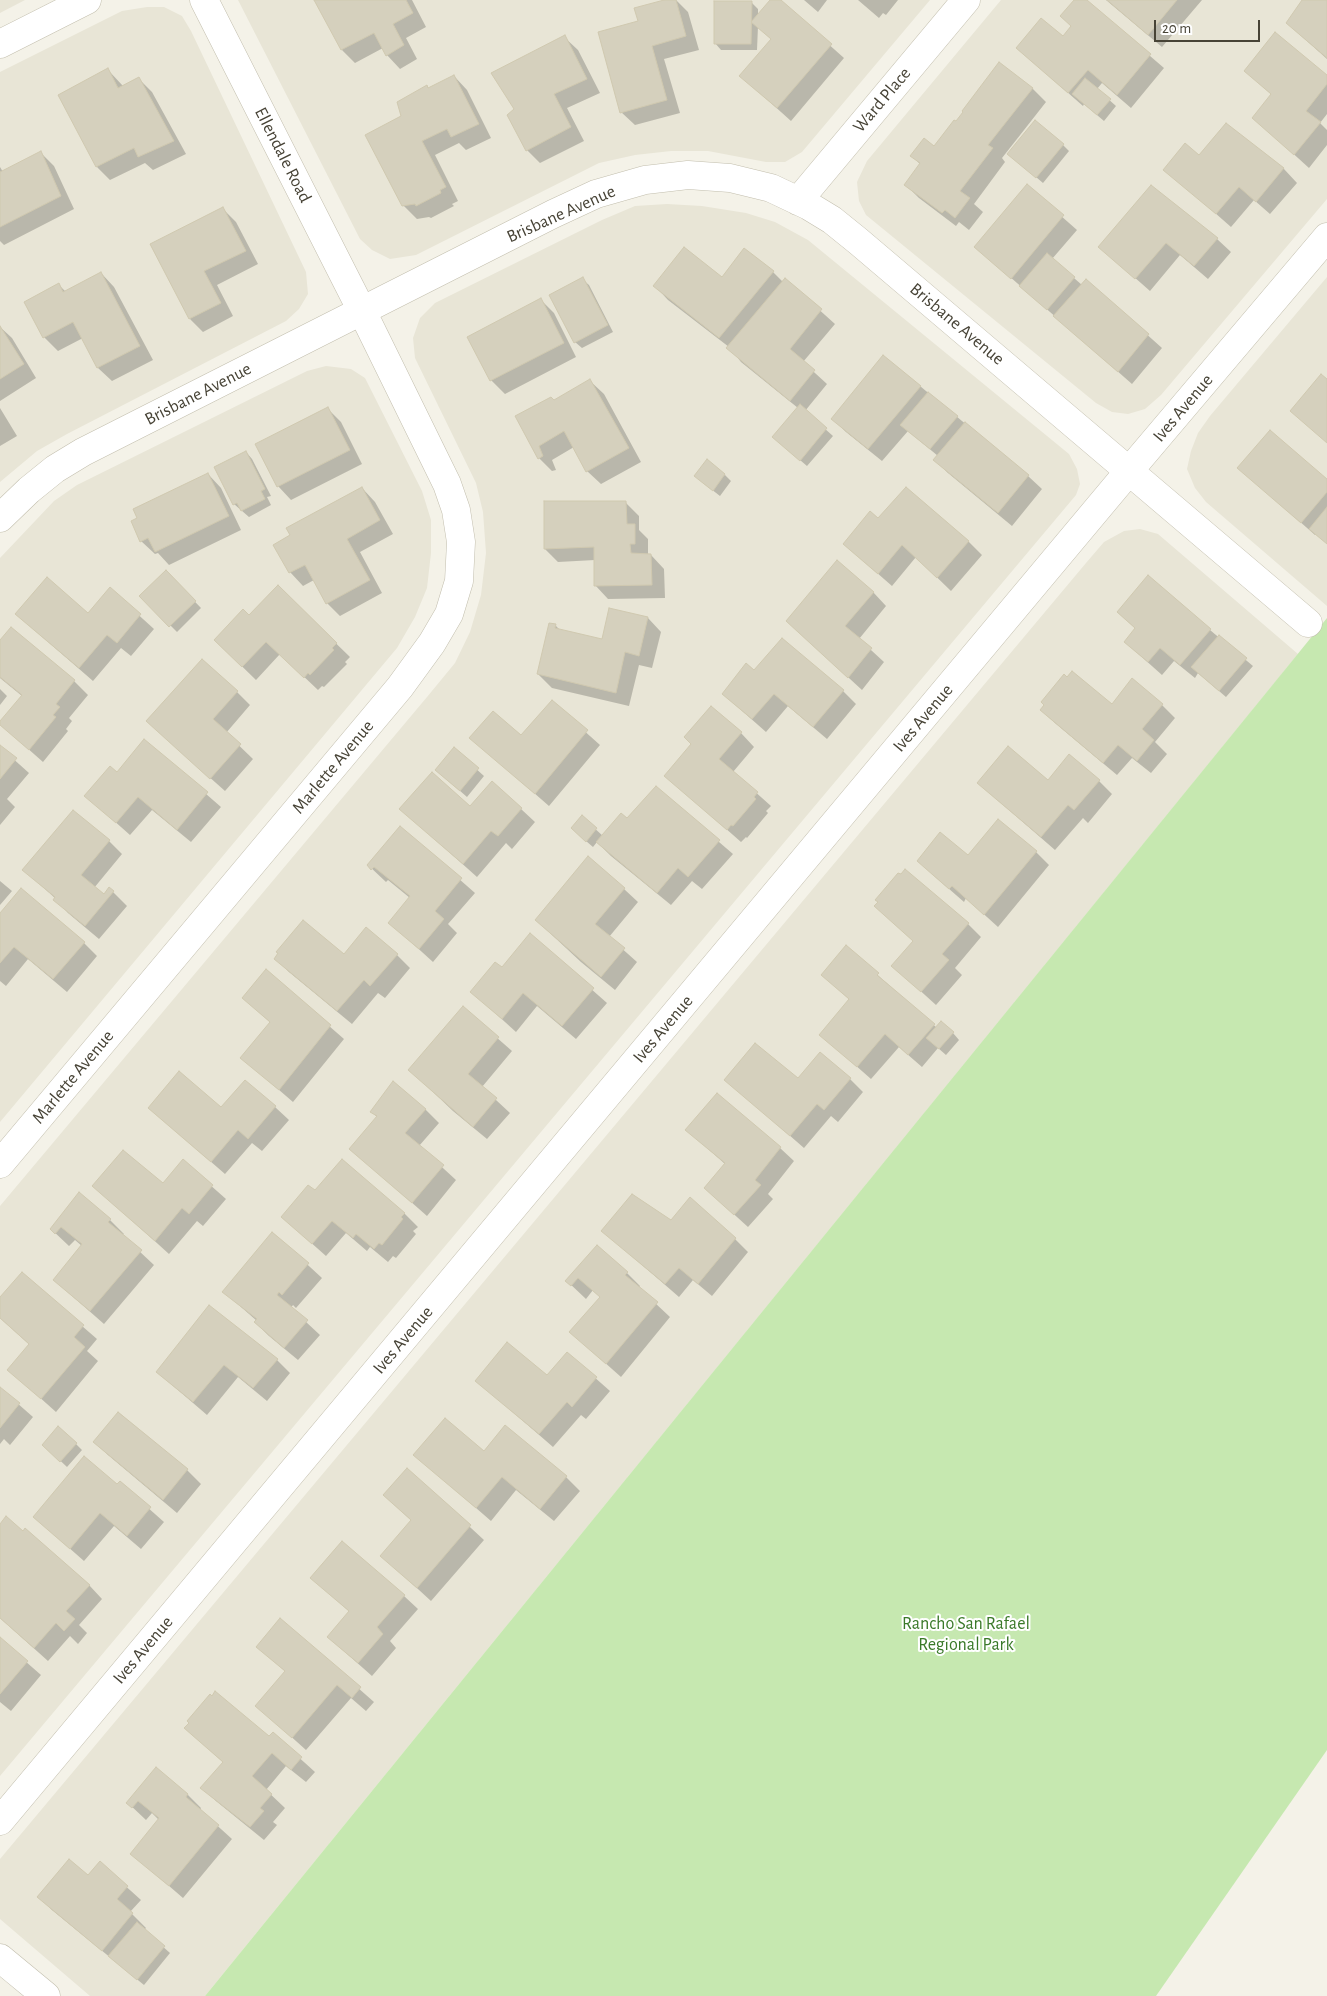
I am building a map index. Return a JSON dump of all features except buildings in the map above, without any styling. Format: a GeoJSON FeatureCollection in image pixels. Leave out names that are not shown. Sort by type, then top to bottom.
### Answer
{"type":"FeatureCollection","features":[{"type":"Feature","properties":{"kind":"street"},"geometry":{"type":"LineString","coordinates":[[0,44],[87,0]]}},
{"type":"Feature","properties":{"kind":"street","name":"Ellendale Road"},"geometry":{"type":"LineString","coordinates":[[204,0],[362,311]]}},
{"type":"Feature","properties":{"kind":"street","name":"Ward Place"},"geometry":{"type":"LineString","coordinates":[[798,201],[966,0]]}},
{"type":"Feature","properties":{"kind":"street","name":"Brisbane Avenue"},"geometry":{"type":"LineString","coordinates":[[0,518],[48,474],[83,452],[553,214],[596,194],[645,180],[688,175],[730,178],[771,188],[832,220],[1308,623]]}},
{"type":"Feature","properties":{"kind":"street","name":"Ives Avenue"},"geometry":{"type":"LineString","coordinates":[[0,1822],[1129,471],[1327,238]]}},
{"type":"Feature","properties":{"kind":"street","name":"Marlette Avenue"},"geometry":{"type":"LineString","coordinates":[[0,1164],[400,688],[432,643],[449,614],[459,581],[461,542],[456,510],[447,484],[362,311]]}},
{"type":"Feature","properties":{"kind":"street"},"geometry":{"type":"LineString","coordinates":[[0,1958],[46,1996]]}},
{"type":"Feature","properties":{"kind":"shaded area"},"geometry":{"type":"Polygon","coordinates":[[[0,0],[25,0],[0,13],[0,0]]]}},
{"type":"Feature","properties":{"kind":"shaded area"},"geometry":{"type":"Polygon","coordinates":[[[238,0],[930,0],[802,152],[785,162],[766,162],[708,151],[671,151],[635,155],[599,163],[416,255],[390,259],[372,250],[360,239],[238,0]]]}},
{"type":"Feature","properties":{"kind":"shaded area"},"geometry":{"type":"Polygon","coordinates":[[[1001,0],[1327,0],[1327,199],[1161,395],[1145,409],[1128,414],[1112,412],[1096,403],[866,215],[859,201],[857,182],[867,161],[1001,0]]]}},
{"type":"Feature","properties":{"kind":"shaded area"},"geometry":{"type":"Polygon","coordinates":[[[147,7],[164,7],[182,16],[191,31],[306,272],[308,294],[299,309],[286,321],[67,434],[37,451],[0,482],[0,72],[122,11],[147,7]]]}},
{"type":"Feature","properties":{"kind":"shaded area"},"geometry":{"type":"Polygon","coordinates":[[[667,204],[702,206],[746,213],[775,222],[808,240],[1069,454],[1077,469],[1080,484],[1076,495],[0,1776],[0,1206],[455,663],[470,632],[481,595],[486,553],[483,512],[476,483],[415,358],[413,338],[420,318],[435,303],[602,220],[635,206],[667,204]]]}},
{"type":"Feature","properties":{"kind":"shaded area"},"geometry":{"type":"Polygon","coordinates":[[[1327,277],[1327,606],[1206,502],[1195,488],[1187,469],[1198,433],[1210,416],[1327,277]]]}},
{"type":"Feature","properties":{"kind":"shaded area"},"geometry":{"type":"Polygon","coordinates":[[[326,366],[351,369],[365,378],[422,491],[431,520],[431,553],[427,588],[415,617],[397,648],[0,1122],[0,558],[54,501],[77,485],[307,371],[326,366]]]}},
{"type":"Feature","properties":{"kind":"shaded area"},"geometry":{"type":"Polygon","coordinates":[[[1140,529],[1158,534],[1298,654],[205,1996],[90,1996],[0,1919],[0,1859],[1104,542],[1124,531],[1140,529]]]}},
{"type":"Feature","properties":{"kind":"green space","name":"Rancho San Rafael Regional Park"},"geometry":{"type":"Polygon","coordinates":[[[1327,618],[1327,1750],[1156,1996],[205,1996],[1327,618]]]}}]}
